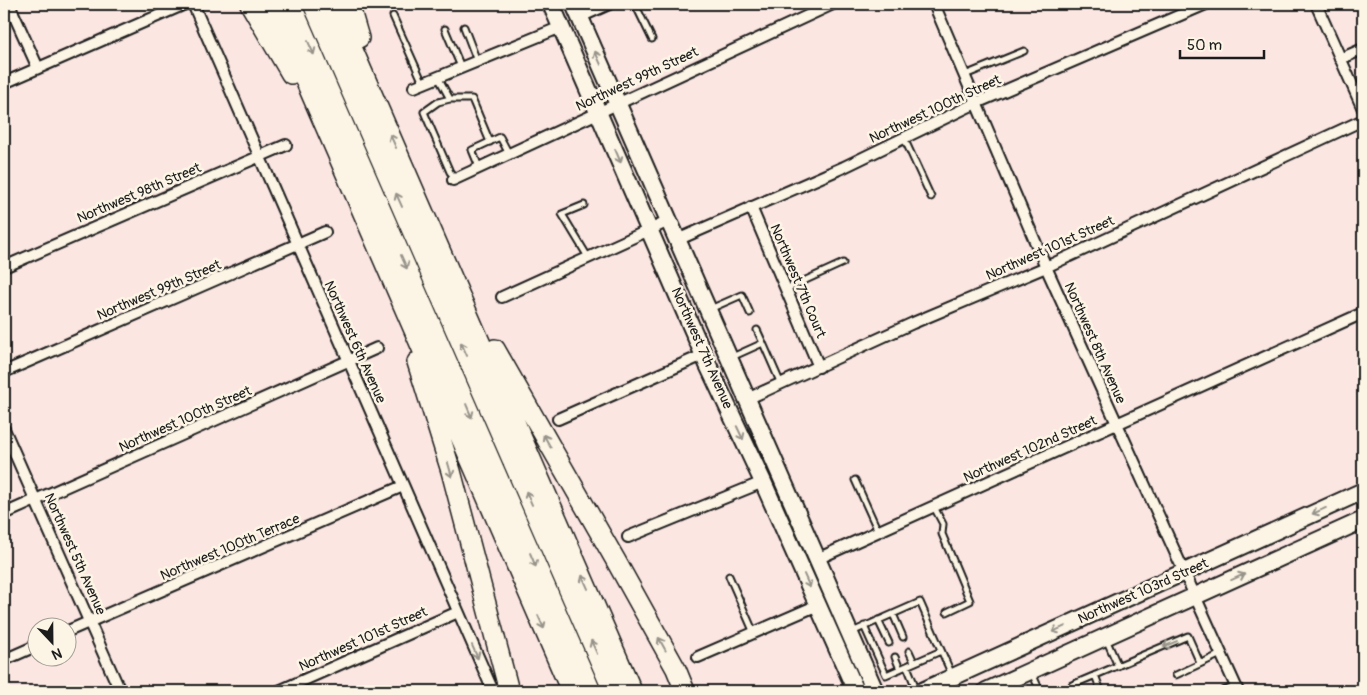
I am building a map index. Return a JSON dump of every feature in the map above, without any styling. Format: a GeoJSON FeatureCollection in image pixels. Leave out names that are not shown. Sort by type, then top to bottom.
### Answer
{"type":"FeatureCollection","features":[{"type":"Feature","properties":{"kind":"highway"},"geometry":{"type":"LineString","coordinates":[[250,4],[331,141]]}},
{"type":"Feature","properties":{"kind":"highway"},"geometry":{"type":"LineString","coordinates":[[272,4],[572,691]]}},
{"type":"Feature","properties":{"kind":"highway"},"geometry":{"type":"LineString","coordinates":[[292,4],[591,691]]}},
{"type":"Feature","properties":{"kind":"highway"},"geometry":{"type":"LineString","coordinates":[[314,4],[613,691]]}},
{"type":"Feature","properties":{"kind":"highway"},"geometry":{"type":"LineString","coordinates":[[333,4],[632,691]]}},
{"type":"Feature","properties":{"kind":"highway"},"geometry":{"type":"LineString","coordinates":[[349,4],[384,120]]}},
{"type":"Feature","properties":{"kind":"highway"},"geometry":{"type":"LineString","coordinates":[[440,250],[616,561],[676,669],[685,691]]}},
{"type":"Feature","properties":{"kind":"highway"},"geometry":{"type":"LineString","coordinates":[[389,273],[450,471],[509,691]]}},
{"type":"Feature","properties":{"kind":"main road","name":"Northwest 7th Avenue"},"geometry":{"type":"LineString","coordinates":[[551,4],[703,355],[763,482],[855,688]]}},
{"type":"Feature","properties":{"kind":"main road","name":"Northwest 7th Avenue"},"geometry":{"type":"LineString","coordinates":[[577,10],[873,686]]}},
{"type":"Feature","properties":{"kind":"main road"},"geometry":{"type":"LineString","coordinates":[[686,313],[704,327],[730,387],[747,399]]}},
{"type":"Feature","properties":{"kind":"main road"},"geometry":{"type":"LineString","coordinates":[[763,482],[779,492],[802,543],[817,559]]}},
{"type":"Feature","properties":{"kind":"main road","name":"Northwest 103rd Street"},"geometry":{"type":"LineString","coordinates":[[922,691],[1363,491]]}},
{"type":"Feature","properties":{"kind":"main road","name":"Northwest 103rd Street"},"geometry":{"type":"LineString","coordinates":[[986,691],[1363,520]]}},
{"type":"Feature","properties":{"kind":"street"},"geometry":{"type":"LineString","coordinates":[[9,4],[38,68]]}},
{"type":"Feature","properties":{"kind":"street"},"geometry":{"type":"LineString","coordinates":[[4,83],[185,4]]}},
{"type":"Feature","properties":{"kind":"street","name":"Northwest 6th Avenue"},"geometry":{"type":"LineString","coordinates":[[194,4],[493,691]]}},
{"type":"Feature","properties":{"kind":"street"},"geometry":{"type":"LineString","coordinates":[[577,10],[609,4]]}},
{"type":"Feature","properties":{"kind":"street","name":"Northwest 99th Street"},"geometry":{"type":"LineString","coordinates":[[454,179],[833,4]]}},
{"type":"Feature","properties":{"kind":"street","name":"Northwest 8th Avenue"},"geometry":{"type":"LineString","coordinates":[[934,4],[1046,267],[1237,689]]}},
{"type":"Feature","properties":{"kind":"street","name":"Northwest 100th Street"},"geometry":{"type":"LineString","coordinates":[[677,240],[844,167],[976,103],[1206,4]]}},
{"type":"Feature","properties":{"kind":"street"},"geometry":{"type":"LineString","coordinates":[[1316,4],[1363,109]]}},
{"type":"Feature","properties":{"kind":"street"},"geometry":{"type":"LineString","coordinates":[[419,85],[561,27]]}},
{"type":"Feature","properties":{"kind":"street"},"geometry":{"type":"LineString","coordinates":[[1340,59],[1363,49]]}},
{"type":"Feature","properties":{"kind":"street","name":"Northwest 101st Street"},"geometry":{"type":"LineString","coordinates":[[747,399],[913,323],[1046,267],[1363,120]]}},
{"type":"Feature","properties":{"kind":"street","name":"Northwest 98th Street"},"geometry":{"type":"LineString","coordinates":[[4,267],[286,145]]}},
{"type":"Feature","properties":{"kind":"street","name":"Northwest 7th Court"},"geometry":{"type":"LineString","coordinates":[[751,207],[819,367]]}},
{"type":"Feature","properties":{"kind":"street"},"geometry":{"type":"LineString","coordinates":[[502,297],[669,221]]}},
{"type":"Feature","properties":{"kind":"street","name":"Northwest 99th Street"},"geometry":{"type":"LineString","coordinates":[[4,372],[298,246],[325,232]]}},
{"type":"Feature","properties":{"kind":"street","name":"Northwest 102nd Street"},"geometry":{"type":"LineString","coordinates":[[817,559],[1363,313]]}},
{"type":"Feature","properties":{"kind":"street","name":"Northwest 100th Street"},"geometry":{"type":"LineString","coordinates":[[4,514],[377,348]]}},
{"type":"Feature","properties":{"kind":"street"},"geometry":{"type":"LineString","coordinates":[[558,419],[703,355]]}},
{"type":"Feature","properties":{"kind":"street","name":"Northwest 5th Avenue"},"geometry":{"type":"LineString","coordinates":[[4,429],[120,691]]}},
{"type":"Feature","properties":{"kind":"street"},"geometry":{"type":"LineString","coordinates":[[628,538],[763,482]]}},
{"type":"Feature","properties":{"kind":"street","name":"Northwest 100th Terrace"},"geometry":{"type":"LineString","coordinates":[[78,627],[403,486]]}},
{"type":"Feature","properties":{"kind":"street"},"geometry":{"type":"LineString","coordinates":[[698,658],[818,605]]}},
{"type":"Feature","properties":{"kind":"street","name":"Northwest 101st Street"},"geometry":{"type":"LineString","coordinates":[[279,691],[458,612]]}},
{"type":"Feature","properties":{"kind":"street"},"geometry":{"type":"LineString","coordinates":[[4,660],[28,649]]}},
{"type":"Feature","properties":{"kind":"lane"},"geometry":{"type":"LineString","coordinates":[[635,4],[652,39]]}},
{"type":"Feature","properties":{"kind":"lane"},"geometry":{"type":"LineString","coordinates":[[393,16],[419,85]]}},
{"type":"Feature","properties":{"kind":"lane"},"geometry":{"type":"LineString","coordinates":[[464,27],[478,61]]}},
{"type":"Feature","properties":{"kind":"lane"},"geometry":{"type":"LineString","coordinates":[[444,29],[462,68]]}},
{"type":"Feature","properties":{"kind":"lane"},"geometry":{"type":"LineString","coordinates":[[964,75],[1024,51]]}},
{"type":"Feature","properties":{"kind":"lane"},"geometry":{"type":"LineString","coordinates":[[438,77],[450,99]]}},
{"type":"Feature","properties":{"kind":"lane"},"geometry":{"type":"LineString","coordinates":[[454,179],[424,112],[438,102],[450,99],[472,99],[490,142]]}},
{"type":"Feature","properties":{"kind":"lane"},"geometry":{"type":"LineString","coordinates":[[479,167],[472,150],[500,137],[509,154]]}},
{"type":"Feature","properties":{"kind":"lane"},"geometry":{"type":"LineString","coordinates":[[904,138],[931,197]]}},
{"type":"Feature","properties":{"kind":"lane"},"geometry":{"type":"LineString","coordinates":[[584,205],[562,214],[588,258]]}},
{"type":"Feature","properties":{"kind":"lane"},"geometry":{"type":"LineString","coordinates":[[786,288],[843,263]]}},
{"type":"Feature","properties":{"kind":"lane"},"geometry":{"type":"LineString","coordinates":[[708,310],[742,295],[750,313]]}},
{"type":"Feature","properties":{"kind":"lane"},"geometry":{"type":"LineString","coordinates":[[757,330],[781,384]]}},
{"type":"Feature","properties":{"kind":"lane"},"geometry":{"type":"LineString","coordinates":[[729,358],[763,343]]}},
{"type":"Feature","properties":{"kind":"lane"},"geometry":{"type":"LineString","coordinates":[[855,480],[878,532]]}},
{"type":"Feature","properties":{"kind":"lane"},"geometry":{"type":"LineString","coordinates":[[934,507],[942,524],[942,534],[970,601],[947,612]]}},
{"type":"Feature","properties":{"kind":"lane"},"geometry":{"type":"LineString","coordinates":[[729,576],[754,633]]}},
{"type":"Feature","properties":{"kind":"lane"},"geometry":{"type":"LineString","coordinates":[[849,633],[920,602],[953,678]]}},
{"type":"Feature","properties":{"kind":"lane"},"geometry":{"type":"LineString","coordinates":[[893,614],[903,637]]}},
{"type":"Feature","properties":{"kind":"lane"},"geometry":{"type":"LineString","coordinates":[[878,620],[889,643]]}},
{"type":"Feature","properties":{"kind":"lane"},"geometry":{"type":"LineString","coordinates":[[864,626],[886,674]]}},
{"type":"Feature","properties":{"kind":"lane"},"geometry":{"type":"LineString","coordinates":[[1069,691],[1072,685],[1188,636],[1200,663]]}},
{"type":"Feature","properties":{"kind":"lane"},"geometry":{"type":"LineString","coordinates":[[1105,637],[1118,666]]}},
{"type":"Feature","properties":{"kind":"lane"},"geometry":{"type":"LineString","coordinates":[[909,650],[914,662]]}},
{"type":"Feature","properties":{"kind":"lane"},"geometry":{"type":"LineString","coordinates":[[873,686],[886,674],[941,651]]}},
{"type":"Feature","properties":{"kind":"lane"},"geometry":{"type":"LineString","coordinates":[[1176,675],[1221,654]]}},
{"type":"Feature","properties":{"kind":"lane"},"geometry":{"type":"LineString","coordinates":[[895,657],[900,668]]}},
{"type":"Feature","properties":{"kind":"lane"},"geometry":{"type":"LineString","coordinates":[[907,666],[918,691]]}},
{"type":"Feature","properties":{"kind":"lane"},"geometry":{"type":"LineString","coordinates":[[1031,670],[1040,691]]}},
{"type":"Feature","properties":{"kind":"lane"},"geometry":{"type":"LineString","coordinates":[[1095,675],[1102,691]]}},
{"type":"Feature","properties":{"kind":"lane"},"geometry":{"type":"LineString","coordinates":[[838,691],[855,688]]}},
{"type":"Feature","properties":{"kind":"lane"},"geometry":{"type":"LineString","coordinates":[[1224,691],[1237,689]]}}]}
